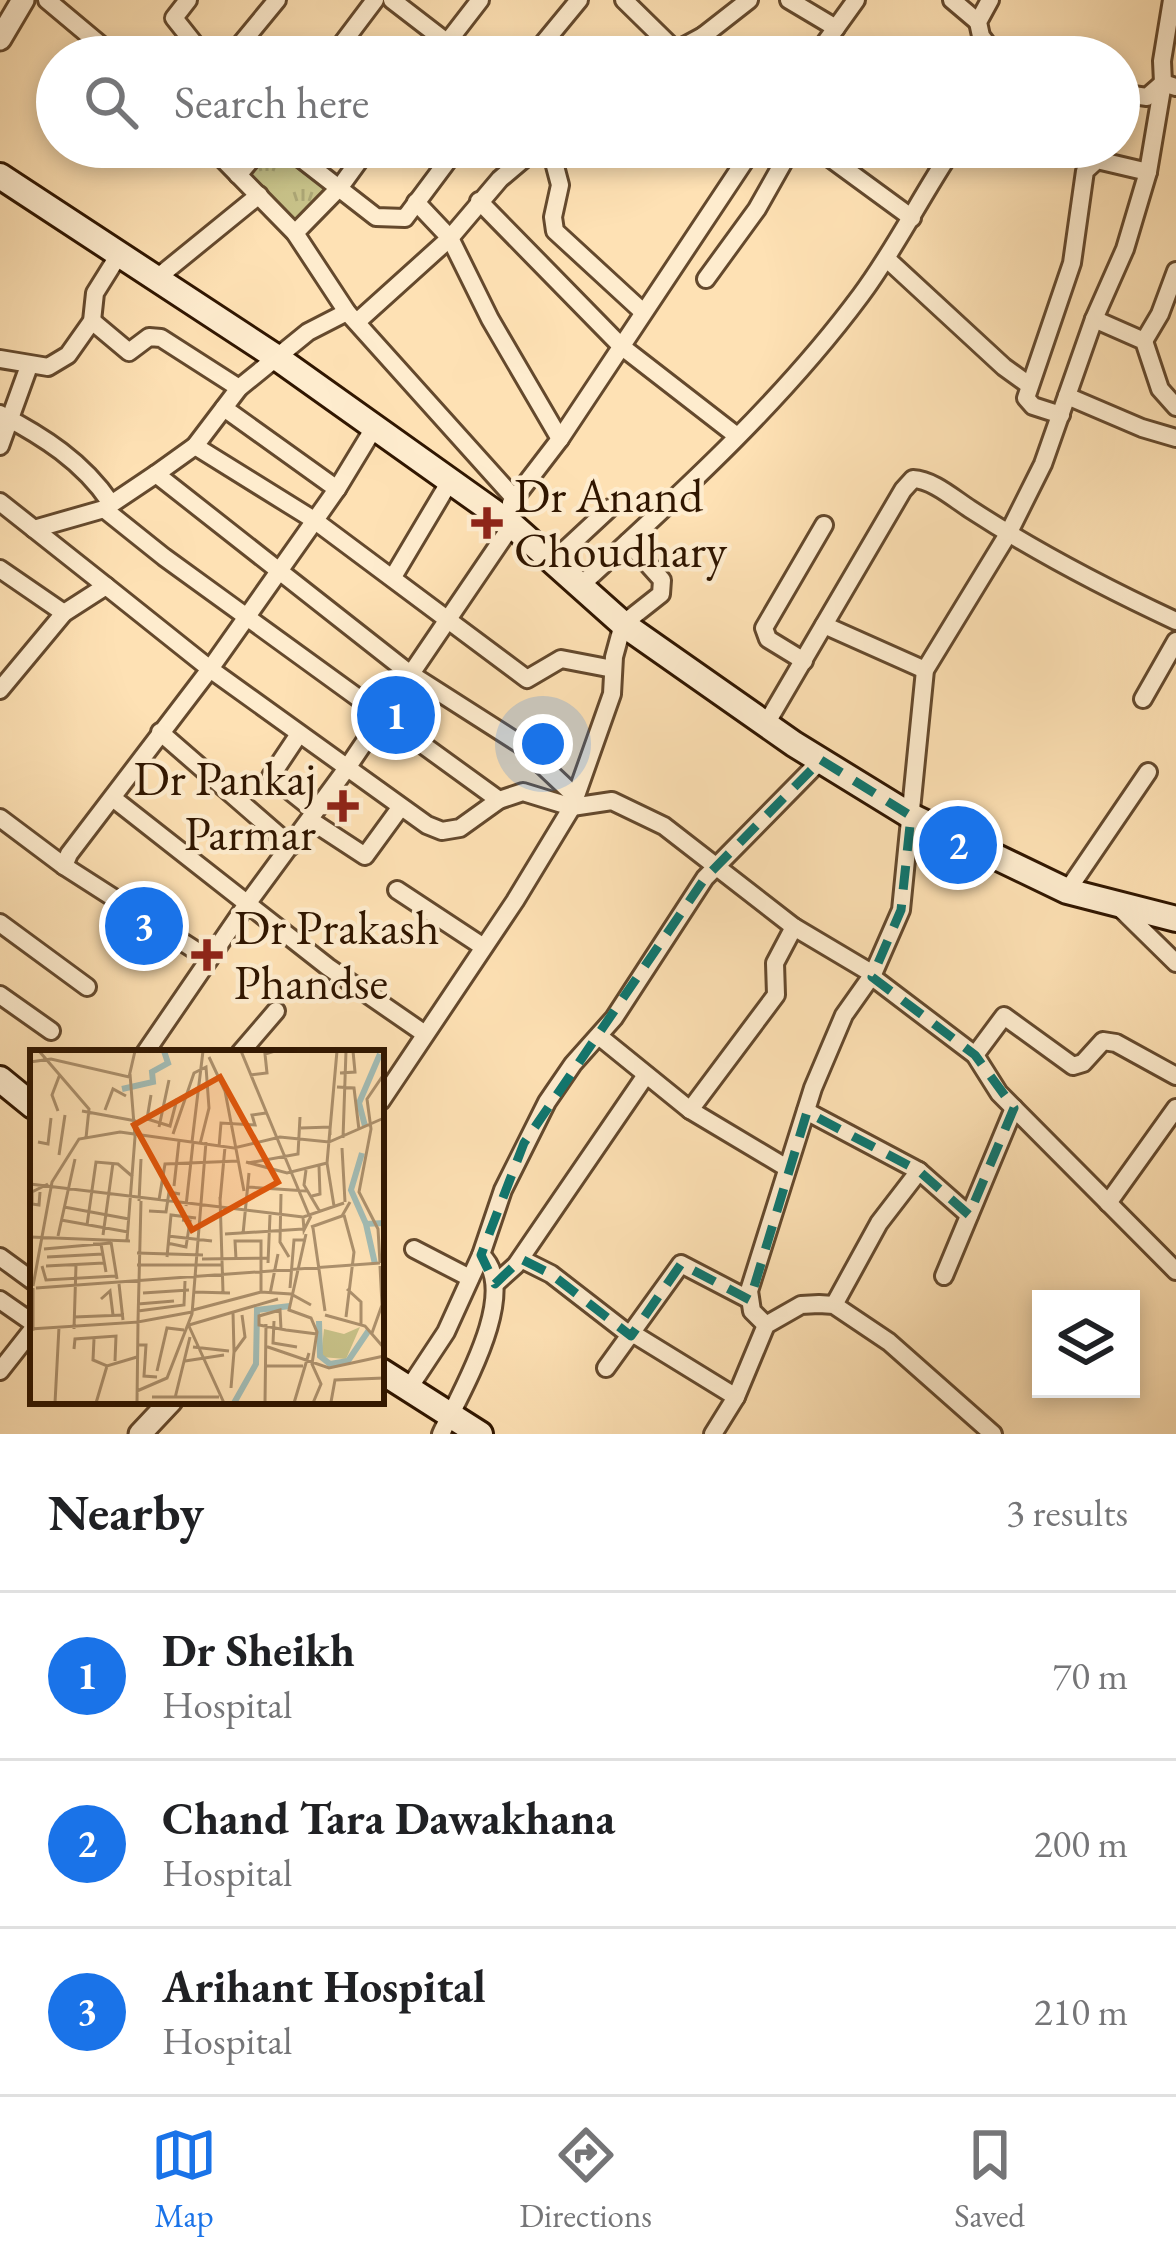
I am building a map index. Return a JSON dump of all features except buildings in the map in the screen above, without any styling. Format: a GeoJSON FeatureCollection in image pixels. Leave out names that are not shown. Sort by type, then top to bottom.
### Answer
{"type":"FeatureCollection","features":[{"type":"Feature","properties":{"kind":"main road"},"geometry":{"type":"LineString","coordinates":[[0,176],[276,357],[450,481],[509,513],[553,561],[623,624],[821,760],[911,816],[1066,891],[1176,919]]}},
{"type":"Feature","properties":{"kind":"main road"},"geometry":{"type":"LineString","coordinates":[[0,1079],[30,1104]]}},
{"type":"Feature","properties":{"kind":"main road"},"geometry":{"type":"LineString","coordinates":[[384,1373],[445,1425],[480,1434]]}},
{"type":"Feature","properties":{"kind":"street"},"geometry":{"type":"LineString","coordinates":[[0,39],[23,0]]}},
{"type":"Feature","properties":{"kind":"street"},"geometry":{"type":"LineString","coordinates":[[46,0],[90,36]]}},
{"type":"Feature","properties":{"kind":"street"},"geometry":{"type":"LineString","coordinates":[[188,0],[174,18],[188,36]]}},
{"type":"Feature","properties":{"kind":"street"},"geometry":{"type":"LineString","coordinates":[[247,36],[277,0]]}},
{"type":"Feature","properties":{"kind":"street"},"geometry":{"type":"LineString","coordinates":[[348,36],[376,0]]}},
{"type":"Feature","properties":{"kind":"street"},"geometry":{"type":"LineString","coordinates":[[392,0],[427,36]]}},
{"type":"Feature","properties":{"kind":"street"},"geometry":{"type":"LineString","coordinates":[[452,36],[480,0]]}},
{"type":"Feature","properties":{"kind":"street"},"geometry":{"type":"LineString","coordinates":[[549,36],[578,0]]}},
{"type":"Feature","properties":{"kind":"street"},"geometry":{"type":"LineString","coordinates":[[624,0],[655,36]]}},
{"type":"Feature","properties":{"kind":"street"},"geometry":{"type":"LineString","coordinates":[[705,36],[749,0]]}},
{"type":"Feature","properties":{"kind":"street"},"geometry":{"type":"LineString","coordinates":[[789,0],[836,28]]}},
{"type":"Feature","properties":{"kind":"street"},"geometry":{"type":"LineString","coordinates":[[830,36],[856,0]]}},
{"type":"Feature","properties":{"kind":"street"},"geometry":{"type":"LineString","coordinates":[[952,0],[978,22],[981,36]]}},
{"type":"Feature","properties":{"kind":"street"},"geometry":{"type":"LineString","coordinates":[[978,22],[990,0]]}},
{"type":"Feature","properties":{"kind":"street"},"geometry":{"type":"LineString","coordinates":[[766,1325],[752,1311],[749,1291],[787,1168],[844,1015],[872,975],[901,910],[925,670],[1008,534],[1061,415],[1094,319],[1125,249],[1170,85],[1162,61],[1173,6]]}},
{"type":"Feature","properties":{"kind":"street"},"geometry":{"type":"LineString","coordinates":[[1140,96],[1170,85]]}},
{"type":"Feature","properties":{"kind":"street"},"geometry":{"type":"LineString","coordinates":[[231,168],[295,233],[352,316],[509,513]]}},
{"type":"Feature","properties":{"kind":"street"},"geometry":{"type":"LineString","coordinates":[[238,176],[245,168]]}},
{"type":"Feature","properties":{"kind":"street"},"geometry":{"type":"LineString","coordinates":[[314,168],[376,217],[388,220],[405,218],[442,168]]}},
{"type":"Feature","properties":{"kind":"street"},"geometry":{"type":"LineString","coordinates":[[295,233],[354,168]]}},
{"type":"Feature","properties":{"kind":"street"},"geometry":{"type":"LineString","coordinates":[[34,529],[107,506],[196,446],[239,388],[308,332],[352,316],[450,238],[479,201],[515,168]]}},
{"type":"Feature","properties":{"kind":"street"},"geometry":{"type":"LineString","coordinates":[[556,168],[560,185],[555,231],[643,312]]}},
{"type":"Feature","properties":{"kind":"street"},"geometry":{"type":"LineString","coordinates":[[147,1050],[347,769],[448,617],[509,513],[738,168]]}},
{"type":"Feature","properties":{"kind":"street"},"geometry":{"type":"LineString","coordinates":[[706,279],[780,168]]}},
{"type":"Feature","properties":{"kind":"street"},"geometry":{"type":"LineString","coordinates":[[844,168],[912,218]]}},
{"type":"Feature","properties":{"kind":"street"},"geometry":{"type":"LineString","coordinates":[[580,587],[737,436],[833,329],[887,259],[942,168]]}},
{"type":"Feature","properties":{"kind":"street"},"geometry":{"type":"LineString","coordinates":[[1061,415],[1028,402],[1029,385],[1072,263],[1087,168]]}},
{"type":"Feature","properties":{"kind":"street"},"geometry":{"type":"LineString","coordinates":[[1131,168],[1148,172]]}},
{"type":"Feature","properties":{"kind":"street"},"geometry":{"type":"LineString","coordinates":[[157,278],[259,195]]}},
{"type":"Feature","properties":{"kind":"street"},"geometry":{"type":"LineString","coordinates":[[479,201],[621,346],[737,436]]}},
{"type":"Feature","properties":{"kind":"street"},"geometry":{"type":"LineString","coordinates":[[416,202],[450,238],[490,320],[560,439]]}},
{"type":"Feature","properties":{"kind":"street"},"geometry":{"type":"LineString","coordinates":[[0,359],[48,367],[68,355],[92,321],[94,293],[120,253]]}},
{"type":"Feature","properties":{"kind":"street"},"geometry":{"type":"LineString","coordinates":[[887,259],[1029,385]]}},
{"type":"Feature","properties":{"kind":"street"},"geometry":{"type":"LineString","coordinates":[[1144,341],[1176,272]]}},
{"type":"Feature","properties":{"kind":"street"},"geometry":{"type":"LineString","coordinates":[[1094,319],[1144,341],[1160,389],[1176,407]]}},
{"type":"Feature","properties":{"kind":"street"},"geometry":{"type":"LineString","coordinates":[[92,321],[128,352],[149,337],[160,338],[239,388]]}},
{"type":"Feature","properties":{"kind":"street"},"geometry":{"type":"LineString","coordinates":[[0,446],[6,417],[29,366]]}},
{"type":"Feature","properties":{"kind":"street"},"geometry":{"type":"LineString","coordinates":[[1067,396],[1176,438]]}},
{"type":"Feature","properties":{"kind":"street"},"geometry":{"type":"LineString","coordinates":[[224,408],[337,489]]}},
{"type":"Feature","properties":{"kind":"street"},"geometry":{"type":"LineString","coordinates":[[6,417],[92,476],[107,506],[245,615],[499,800]]}},
{"type":"Feature","properties":{"kind":"street"},"geometry":{"type":"LineString","coordinates":[[64,866],[211,669],[374,428]]}},
{"type":"Feature","properties":{"kind":"street"},"geometry":{"type":"LineString","coordinates":[[196,446],[314,520],[527,679],[561,659],[613,669]]}},
{"type":"Feature","properties":{"kind":"street"},"geometry":{"type":"LineString","coordinates":[[156,474],[409,673],[520,744],[573,801]]}},
{"type":"Feature","properties":{"kind":"street"},"geometry":{"type":"LineString","coordinates":[[766,724],[913,479],[929,483],[1101,586],[1176,621]]}},
{"type":"Feature","properties":{"kind":"street"},"geometry":{"type":"LineString","coordinates":[[393,578],[450,481]]}},
{"type":"Feature","properties":{"kind":"street"},"geometry":{"type":"LineString","coordinates":[[0,502],[211,669],[400,808],[442,831],[460,828],[499,800],[530,792],[573,801],[612,801],[664,826],[794,927],[872,975],[975,1055],[1014,1108],[1176,1271]]}},
{"type":"Feature","properties":{"kind":"street"},"geometry":{"type":"LineString","coordinates":[[553,561],[610,508]]}},
{"type":"Feature","properties":{"kind":"street"},"geometry":{"type":"LineString","coordinates":[[804,661],[768,639],[764,628],[824,525]]}},
{"type":"Feature","properties":{"kind":"street"},"geometry":{"type":"LineString","coordinates":[[384,1096],[545,855],[573,801],[612,694],[623,624],[657,600],[662,580],[628,542]]}},
{"type":"Feature","properties":{"kind":"street"},"geometry":{"type":"LineString","coordinates":[[0,569],[64,613]]}},
{"type":"Feature","properties":{"kind":"street"},"geometry":{"type":"LineString","coordinates":[[0,690],[64,613],[106,586]]}},
{"type":"Feature","properties":{"kind":"street"},"geometry":{"type":"LineString","coordinates":[[824,625],[925,670]]}},
{"type":"Feature","properties":{"kind":"street"},"geometry":{"type":"LineString","coordinates":[[1143,699],[1176,641]]}},
{"type":"Feature","properties":{"kind":"street"},"geometry":{"type":"LineString","coordinates":[[160,732],[291,846]]}},
{"type":"Feature","properties":{"kind":"street"},"geometry":{"type":"LineString","coordinates":[[299,734],[271,776],[312,816],[365,856],[400,808]]}},
{"type":"Feature","properties":{"kind":"street"},"geometry":{"type":"LineString","coordinates":[[407,1391],[446,1332],[524,1143],[573,1064],[600,1037],[706,878],[821,760]]}},
{"type":"Feature","properties":{"kind":"street"},"geometry":{"type":"LineString","coordinates":[[1066,891],[1148,772]]}},
{"type":"Feature","properties":{"kind":"street"},"geometry":{"type":"LineString","coordinates":[[114,799],[425,1034]]}},
{"type":"Feature","properties":{"kind":"street"},"geometry":{"type":"LineString","coordinates":[[0,818],[64,866],[209,958]]}},
{"type":"Feature","properties":{"kind":"street"},"geometry":{"type":"LineString","coordinates":[[397,890],[482,946]]}},
{"type":"Feature","properties":{"kind":"street"},"geometry":{"type":"LineString","coordinates":[[1118,907],[1176,963]]}},
{"type":"Feature","properties":{"kind":"street"},"geometry":{"type":"LineString","coordinates":[[0,923],[87,987]]}},
{"type":"Feature","properties":{"kind":"street"},"geometry":{"type":"LineString","coordinates":[[690,1110],[776,995],[775,963],[794,927]]}},
{"type":"Feature","properties":{"kind":"street"},"geometry":{"type":"LineString","coordinates":[[0,995],[51,1031]]}},
{"type":"Feature","properties":{"kind":"street"},"geometry":{"type":"LineString","coordinates":[[243,1050],[276,1011]]}},
{"type":"Feature","properties":{"kind":"street"},"geometry":{"type":"LineString","coordinates":[[975,1055],[1004,1016],[1073,1066],[1083,1064],[1103,1041],[1116,1043],[1176,1076]]}},
{"type":"Feature","properties":{"kind":"street"},"geometry":{"type":"LineString","coordinates":[[600,1037],[690,1110],[787,1168]]}},
{"type":"Feature","properties":{"kind":"street"},"geometry":{"type":"LineString","coordinates":[[495,1284],[521,1258],[646,1075]]}},
{"type":"Feature","properties":{"kind":"street"},"geometry":{"type":"LineString","coordinates":[[944,1276],[1014,1108]]}},
{"type":"Feature","properties":{"kind":"street"},"geometry":{"type":"LineString","coordinates":[[1108,1203],[1176,1108]]}},
{"type":"Feature","properties":{"kind":"street"},"geometry":{"type":"LineString","coordinates":[[806,1112],[919,1171],[969,1215]]}},
{"type":"Feature","properties":{"kind":"street"},"geometry":{"type":"LineString","coordinates":[[834,1305],[879,1223],[919,1171]]}},
{"type":"Feature","properties":{"kind":"street"},"geometry":{"type":"LineString","coordinates":[[414,1249],[470,1278]]}},
{"type":"Feature","properties":{"kind":"street"},"geometry":{"type":"LineString","coordinates":[[445,1425],[480,1353],[495,1284],[491,1264],[481,1255]]}},
{"type":"Feature","properties":{"kind":"street"},"geometry":{"type":"LineString","coordinates":[[0,1257],[30,1279]]}},
{"type":"Feature","properties":{"kind":"street"},"geometry":{"type":"LineString","coordinates":[[521,1258],[551,1274],[632,1335],[736,1397]]}},
{"type":"Feature","properties":{"kind":"street"},"geometry":{"type":"LineString","coordinates":[[606,1368],[681,1264],[750,1300]]}},
{"type":"Feature","properties":{"kind":"street"},"geometry":{"type":"LineString","coordinates":[[0,1300],[30,1324]]}},
{"type":"Feature","properties":{"kind":"street"},"geometry":{"type":"LineString","coordinates":[[713,1434],[736,1397],[766,1325],[801,1305],[834,1305],[889,1342],[993,1434]]}},
{"type":"Feature","properties":{"kind":"street"},"geometry":{"type":"LineString","coordinates":[[0,1371],[30,1330]]}},
{"type":"Feature","properties":{"kind":"street"},"geometry":{"type":"LineString","coordinates":[[140,1434],[168,1404]]}},
{"type":"Feature","properties":{"kind":"highlighted area"},"geometry":{"type":"Polygon","coordinates":[[[821,760],[911,816],[901,910],[872,977],[975,1055],[1014,1108],[969,1215],[919,1171],[807,1112],[750,1300],[681,1264],[631,1336],[551,1274],[521,1259],[495,1284],[481,1255],[524,1143],[705,878],[821,760]]]}},
{"type":"Feature","properties":{"kind":"green space"},"geometry":{"type":"Polygon","coordinates":[[[256,168],[298,168],[329,191],[292,227],[246,178],[256,168]]]}},
{"type":"Feature","properties":{"kind":"place","name":"Dr Anand Choudhary"},"geometry":{"type":"Point","coordinates":[487,523]}},
{"type":"Feature","properties":{"kind":"place","name":"Dr Sheikh"},"geometry":{"type":"Point","coordinates":[396,715]}},
{"type":"Feature","properties":{"kind":"place","name":"Dr Pankaj Parmar"},"geometry":{"type":"Point","coordinates":[343,806]}},
{"type":"Feature","properties":{"kind":"place","name":"Chand Tara Dawakhana"},"geometry":{"type":"Point","coordinates":[958,845]}},
{"type":"Feature","properties":{"kind":"place","name":"Arihant Hospital"},"geometry":{"type":"Point","coordinates":[144,926]}},
{"type":"Feature","properties":{"kind":"place","name":"Dr Prakash Phandse"},"geometry":{"type":"Point","coordinates":[207,955]}}]}
